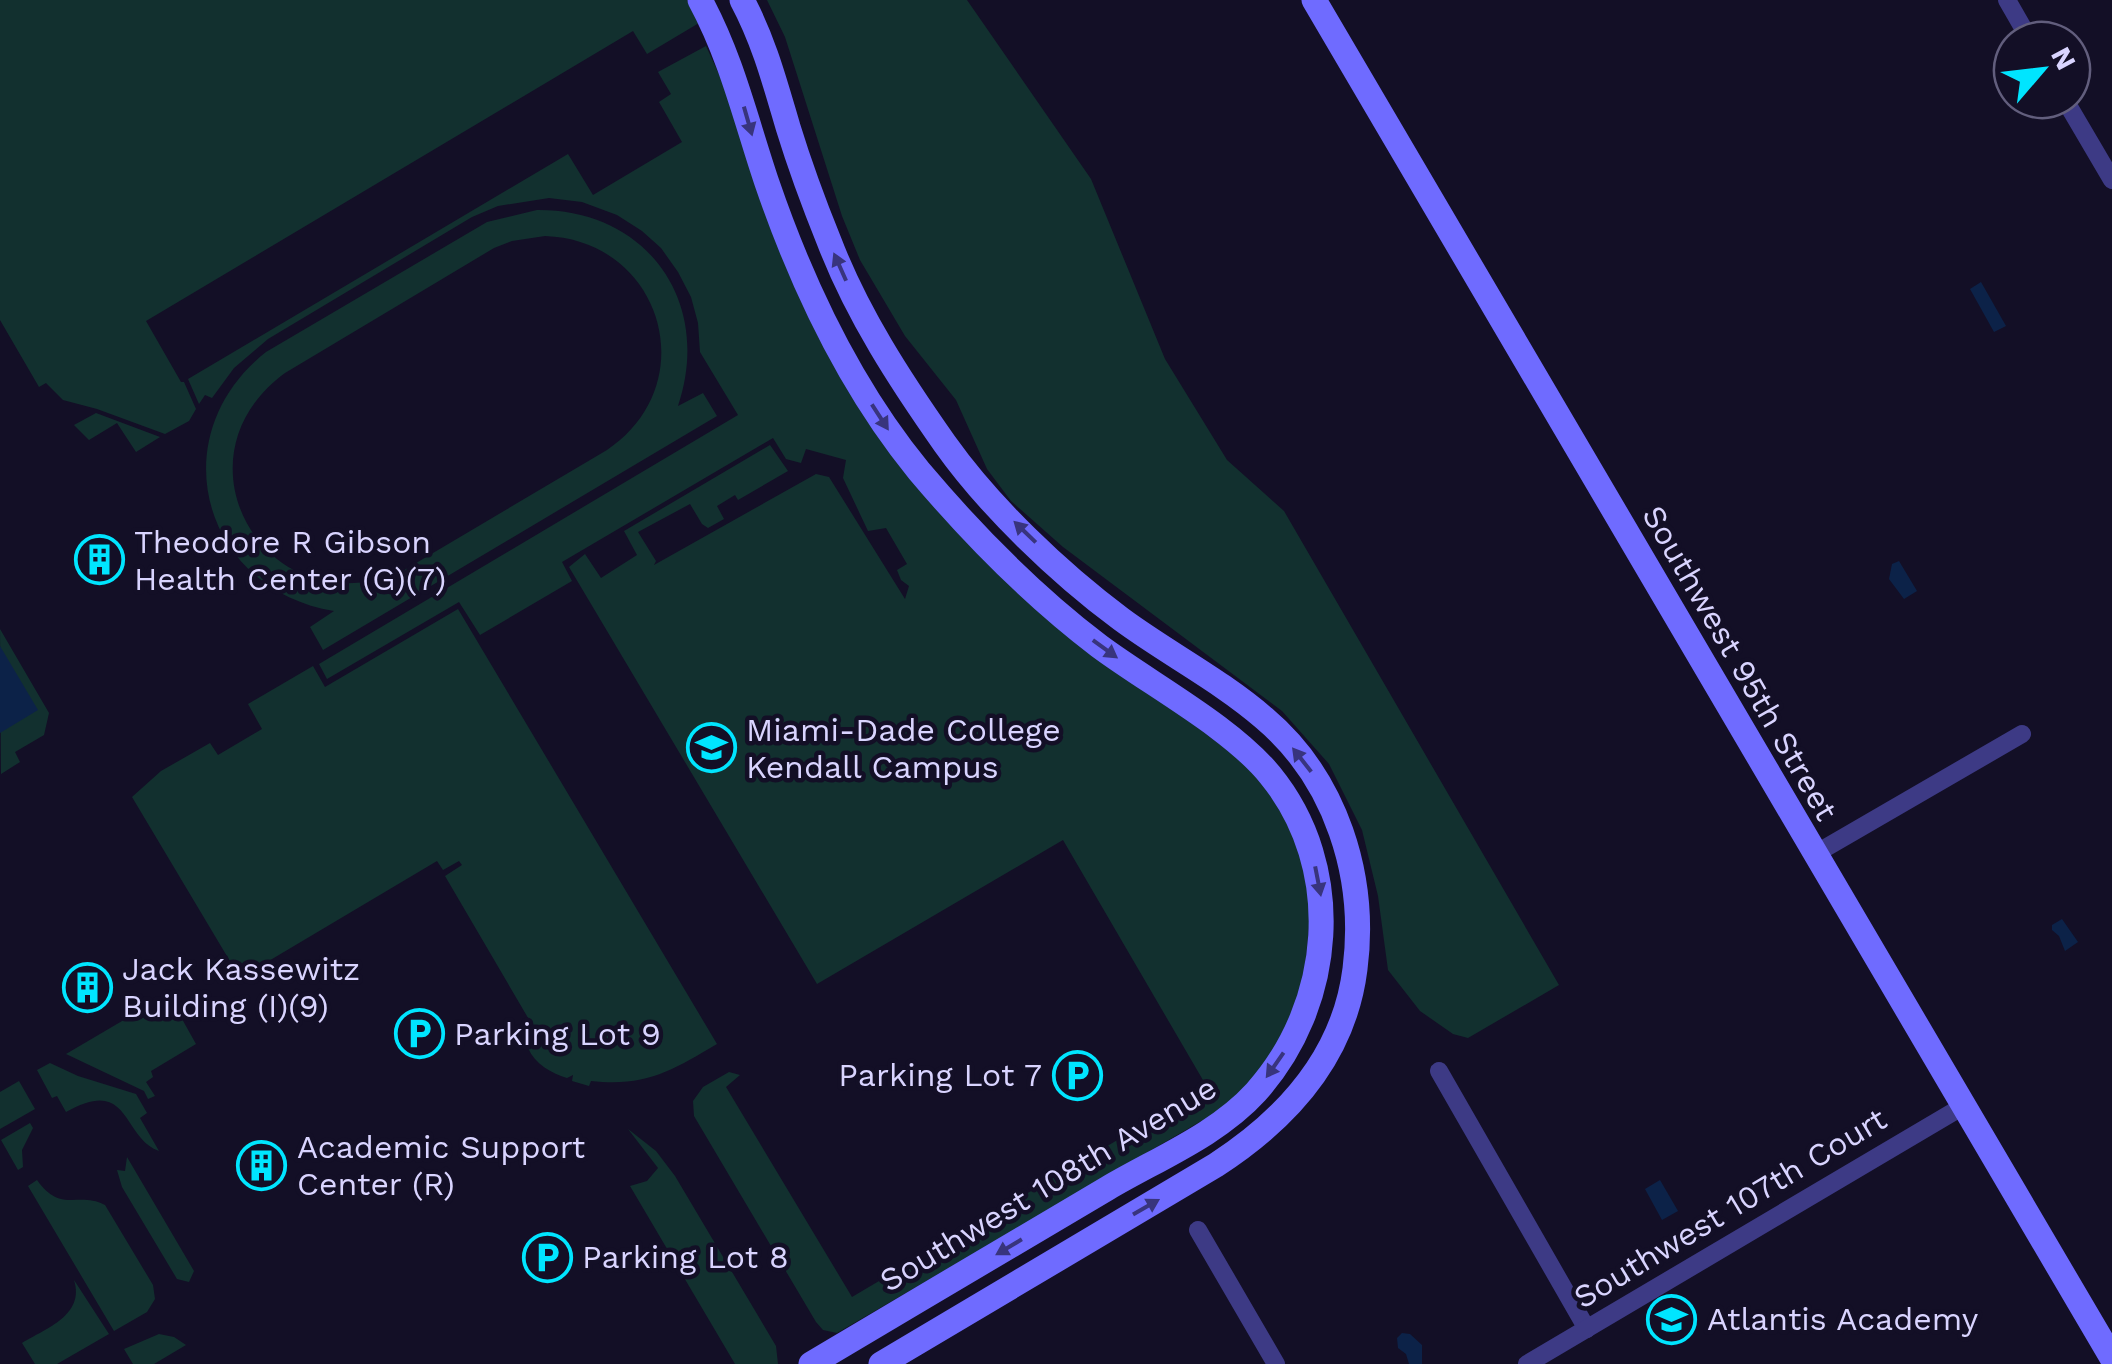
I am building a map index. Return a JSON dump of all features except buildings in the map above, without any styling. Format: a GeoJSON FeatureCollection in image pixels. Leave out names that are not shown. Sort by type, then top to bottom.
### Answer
{"type":"FeatureCollection","features":[{"type":"Feature","properties":{"kind":"street","name":"Southwest 108th Avenue"},"geometry":{"type":"LineString","coordinates":[[700,0],[733,71],[778,214],[821,314],[896,440],[991,550],[1042,600],[1240,746],[1270,775],[1298,823],[1317,875],[1322,926],[1316,978],[1301,1022],[1256,1092],[1222,1122],[810,1364]]}},
{"type":"Feature","properties":{"kind":"street"},"geometry":{"type":"LineString","coordinates":[[742,0],[773,70],[789,131],[837,261],[890,363],[963,466],[1079,584],[1121,619],[1265,718],[1310,769],[1341,829],[1354,879],[1358,932],[1353,984],[1336,1036],[1310,1084],[1264,1132],[1216,1166],[881,1364]]}},
{"type":"Feature","properties":{"kind":"street","name":"Southwest 95th Street"},"geometry":{"type":"LineString","coordinates":[[1314,0],[2112,1358]]}},
{"type":"Feature","properties":{"kind":"street"},"geometry":{"type":"LineString","coordinates":[[716,30],[730,28],[741,34],[753,56],[767,100],[789,131]]}},
{"type":"Feature","properties":{"kind":"street"},"geometry":{"type":"LineString","coordinates":[[2077,120],[2112,180]]}},
{"type":"Feature","properties":{"kind":"street"},"geometry":{"type":"LineString","coordinates":[[991,550],[1016,555],[1058,590],[1079,584]]}},
{"type":"Feature","properties":{"kind":"street"},"geometry":{"type":"LineString","coordinates":[[1815,854],[2022,734]]}},
{"type":"Feature","properties":{"kind":"street"},"geometry":{"type":"LineString","coordinates":[[1440,1070],[1587,1329]]}},
{"type":"Feature","properties":{"kind":"street","name":"Southwest 107th Court"},"geometry":{"type":"LineString","coordinates":[[1527,1364],[1964,1105]]}},
{"type":"Feature","properties":{"kind":"street"},"geometry":{"type":"LineString","coordinates":[[1198,1230],[1276,1364]]}},
{"type":"Feature","properties":{"kind":"green space"},"geometry":{"type":"Polygon","coordinates":[[[0,0],[687,0],[699,23],[647,54],[633,31],[146,321],[196,409],[189,421],[165,434],[63,400],[46,383],[39,387],[0,320],[0,0]]]}},
{"type":"Feature","properties":{"kind":"green space"},"geometry":{"type":"Polygon","coordinates":[[[767,0],[967,0],[1091,179],[1165,359],[1227,460],[1284,511],[1559,985],[1468,1038],[1453,1034],[1420,1011],[1388,970],[1378,896],[1362,830],[1329,764],[1282,711],[1063,547],[1011,501],[987,469],[956,400],[905,336],[860,260],[842,216],[785,37],[767,0]]]}},
{"type":"Feature","properties":{"kind":"green space"},"geometry":{"type":"Polygon","coordinates":[[[706,46],[892,451],[1189,721],[1257,776],[1282,811],[1302,856],[1311,905],[1303,989],[1272,1055],[1240,1093],[1215,1113],[837,1333],[823,1330],[816,1322],[694,1116],[693,1101],[703,1087],[729,1072],[740,1075],[726,1087],[852,1297],[1207,1087],[1063,840],[817,984],[569,567],[585,554],[601,578],[637,555],[624,531],[770,445],[788,471],[738,500],[735,495],[717,506],[724,519],[708,528],[690,504],[638,532],[656,561],[654,565],[816,474],[829,477],[905,599],[909,586],[897,570],[907,564],[886,528],[868,531],[843,478],[846,460],[806,449],[801,463],[786,459],[773,438],[562,562],[572,581],[480,635],[459,602],[327,679],[319,664],[738,415],[700,352],[691,297],[661,248],[617,215],[582,202],[549,198],[498,206],[472,217],[268,339],[234,368],[212,398],[205,395],[199,404],[188,379],[568,154],[593,195],[682,142],[659,102],[671,94],[658,72],[706,46]]]}},
{"type":"Feature","properties":{"kind":"green space"},"geometry":{"type":"Polygon","coordinates":[[[537,210],[576,214],[610,226],[639,244],[662,269],[678,298],[686,331],[687,368],[678,406],[703,393],[717,416],[323,650],[310,627],[334,611],[289,597],[253,573],[227,542],[211,505],[206,465],[213,425],[233,386],[266,352],[487,222],[537,210]],[[545,236],[494,248],[285,373],[250,409],[234,450],[235,491],[250,528],[277,559],[313,578],[357,583],[406,569],[607,450],[637,422],[655,389],[661,354],[657,320],[642,288],[618,262],[585,244],[545,236]]]}},
{"type":"Feature","properties":{"kind":"green space"},"geometry":{"type":"Polygon","coordinates":[[[96,413],[160,437],[136,452],[117,423],[89,440],[74,425],[96,413]]]}},
{"type":"Feature","properties":{"kind":"green space"},"geometry":{"type":"Polygon","coordinates":[[[458,609],[717,1044],[671,1069],[627,1082],[591,1081],[589,1086],[572,1081],[573,1075],[561,1076],[539,1063],[528,1048],[541,1040],[445,876],[462,865],[459,861],[443,870],[437,861],[240,978],[132,797],[161,771],[210,743],[218,755],[262,729],[248,704],[313,666],[325,687],[458,609]]]}},
{"type":"Feature","properties":{"kind":"green space"},"geometry":{"type":"Polygon","coordinates":[[[0,629],[49,713],[44,735],[15,752],[20,762],[1,774],[0,629]]]}},
{"type":"Feature","properties":{"kind":"green space"},"geometry":{"type":"Polygon","coordinates":[[[168,994],[196,1044],[151,1071],[153,1077],[146,1082],[155,1096],[148,1099],[144,1091],[66,1054],[168,994]]]}},
{"type":"Feature","properties":{"kind":"green space"},"geometry":{"type":"Polygon","coordinates":[[[50,1063],[136,1094],[147,1113],[140,1118],[159,1151],[147,1144],[114,1104],[87,1102],[66,1112],[57,1096],[52,1098],[37,1070],[50,1063]]]}},
{"type":"Feature","properties":{"kind":"green space"},"geometry":{"type":"Polygon","coordinates":[[[19,1081],[35,1109],[0,1129],[0,1092],[19,1081]]]}},
{"type":"Feature","properties":{"kind":"green space"},"geometry":{"type":"Polygon","coordinates":[[[30,1123],[33,1128],[22,1150],[23,1167],[18,1170],[1,1140],[30,1123]]]}},
{"type":"Feature","properties":{"kind":"green space"},"geometry":{"type":"Polygon","coordinates":[[[628,1129],[656,1151],[675,1176],[776,1346],[778,1364],[735,1364],[630,1186],[647,1181],[658,1168],[628,1129]]]}},
{"type":"Feature","properties":{"kind":"green space"},"geometry":{"type":"Polygon","coordinates":[[[127,1157],[194,1271],[189,1282],[177,1279],[122,1187],[117,1170],[125,1171],[127,1157]]]}},
{"type":"Feature","properties":{"kind":"green space"},"geometry":{"type":"Polygon","coordinates":[[[37,1180],[62,1199],[105,1205],[153,1285],[155,1299],[147,1312],[114,1331],[28,1186],[37,1180]]]}},
{"type":"Feature","properties":{"kind":"green space"},"geometry":{"type":"Polygon","coordinates":[[[74,1280],[109,1334],[57,1364],[35,1364],[22,1343],[69,1311],[76,1292],[74,1280]]]}},
{"type":"Feature","properties":{"kind":"green space"},"geometry":{"type":"Polygon","coordinates":[[[159,1334],[186,1345],[154,1364],[133,1364],[124,1349],[159,1334]]]}},
{"type":"Feature","properties":{"kind":"water"},"geometry":{"type":"Polygon","coordinates":[[[1981,282],[2006,326],[1994,332],[1970,289],[1981,282]]]}},
{"type":"Feature","properties":{"kind":"water"},"geometry":{"type":"Polygon","coordinates":[[[1899,561],[1917,591],[1904,599],[1889,579],[1892,564],[1899,561]]]}},
{"type":"Feature","properties":{"kind":"water"},"geometry":{"type":"Polygon","coordinates":[[[0,646],[38,710],[0,733],[0,646]]]}},
{"type":"Feature","properties":{"kind":"water"},"geometry":{"type":"Polygon","coordinates":[[[2062,919],[2078,942],[2065,951],[2052,930],[2052,925],[2062,919]]]}},
{"type":"Feature","properties":{"kind":"water"},"geometry":{"type":"Polygon","coordinates":[[[1660,1180],[1678,1211],[1662,1220],[1645,1189],[1660,1180]]]}},
{"type":"Feature","properties":{"kind":"water"},"geometry":{"type":"Polygon","coordinates":[[[1402,1333],[1410,1334],[1422,1345],[1422,1364],[1409,1364],[1406,1354],[1398,1348],[1397,1338],[1402,1333]]]}},
{"type":"Feature","properties":{"kind":"place","name":"Theodore R Gibson Health Center (G)(7)"},"geometry":{"type":"Point","coordinates":[99,560]}},
{"type":"Feature","properties":{"kind":"place","name":"Miami-Dade College Kendall Campus"},"geometry":{"type":"Point","coordinates":[711,748]}},
{"type":"Feature","properties":{"kind":"place","name":"Jack Kassewitz Building (I)(9)"},"geometry":{"type":"Point","coordinates":[87,987]}},
{"type":"Feature","properties":{"kind":"place","name":"Parking Lot 9"},"geometry":{"type":"Point","coordinates":[419,1034]}},
{"type":"Feature","properties":{"kind":"place","name":"Parking Lot 7"},"geometry":{"type":"Point","coordinates":[1077,1075]}},
{"type":"Feature","properties":{"kind":"place","name":"Academic Support Center (R)"},"geometry":{"type":"Point","coordinates":[262,1165]}},
{"type":"Feature","properties":{"kind":"place","name":"Parking Lot 8"},"geometry":{"type":"Point","coordinates":[547,1257]}},
{"type":"Feature","properties":{"kind":"place","name":"Atlantis Academy"},"geometry":{"type":"Point","coordinates":[1672,1319]}}]}
